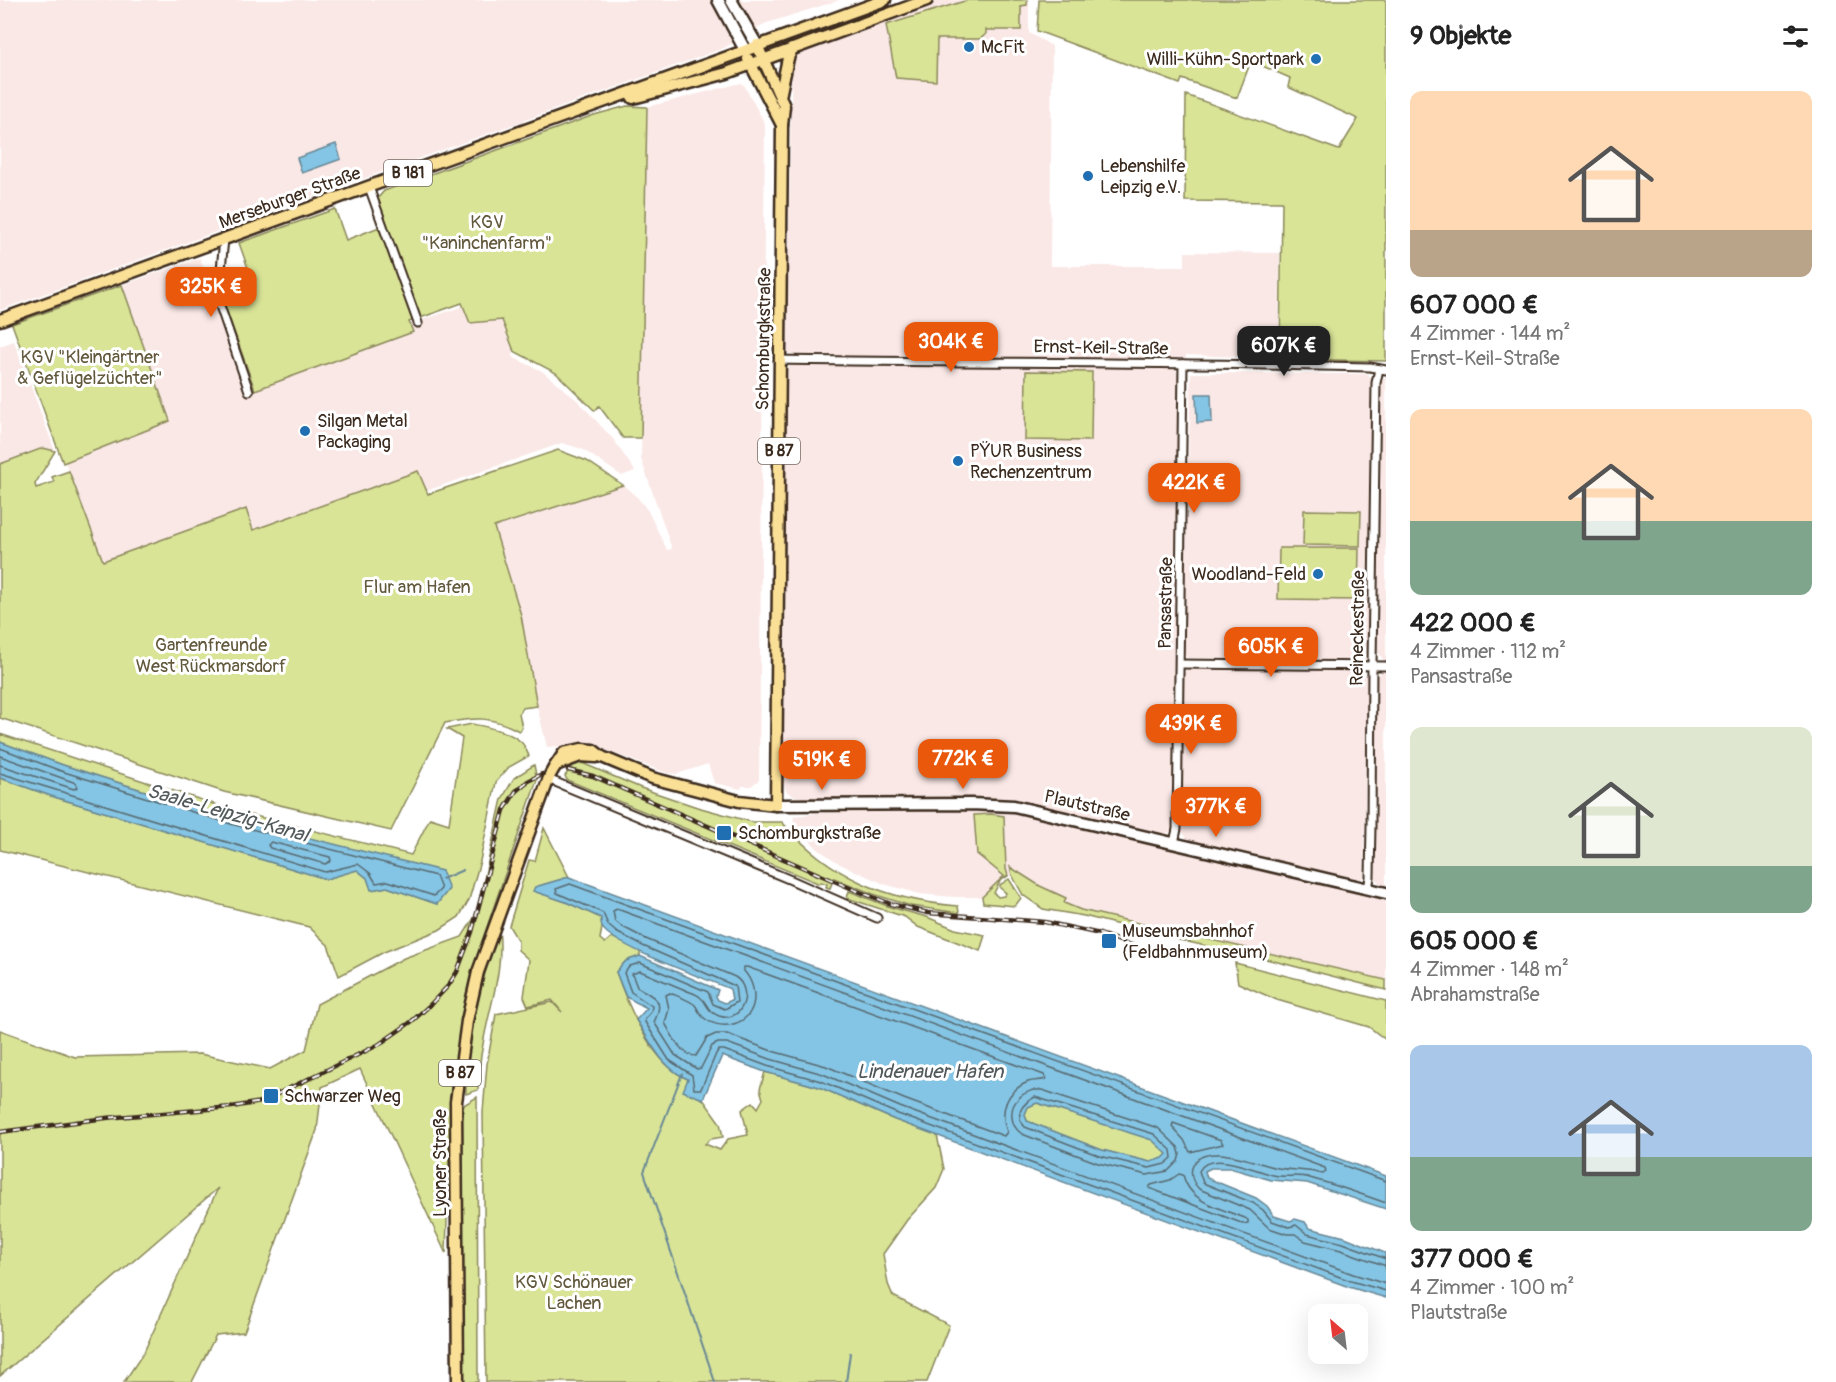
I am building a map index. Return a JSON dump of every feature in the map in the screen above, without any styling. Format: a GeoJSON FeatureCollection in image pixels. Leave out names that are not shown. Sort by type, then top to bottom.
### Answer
{"type":"FeatureCollection","features":[{"type":"Feature","properties":{"kind":"main road"},"geometry":{"type":"LineString","coordinates":[[718,0],[745,50]]}},
{"type":"Feature","properties":{"kind":"main road"},"geometry":{"type":"LineString","coordinates":[[731,0],[757,45]]}},
{"type":"Feature","properties":{"kind":"main road","name":"Merseburger Straße"},"geometry":{"type":"LineString","coordinates":[[0,320],[885,0]]}},
{"type":"Feature","properties":{"kind":"main road","name":"Merseburger Straße"},"geometry":{"type":"LineString","coordinates":[[592,106],[696,81],[750,64],[909,3],[927,0]]}},
{"type":"Feature","properties":{"kind":"main road","name":"Schomburgkstraße"},"geometry":{"type":"LineString","coordinates":[[757,45],[785,111],[782,125],[776,805]]}},
{"type":"Feature","properties":{"kind":"main road","name":"B 87"},"geometry":{"type":"LineString","coordinates":[[780,97],[792,48]]}},
{"type":"Feature","properties":{"kind":"main road","name":"Schomburgkstraße"},"geometry":{"type":"LineString","coordinates":[[745,50],[782,125]]}},
{"type":"Feature","properties":{"kind":"main road","name":"Plautstraße"},"geometry":{"type":"LineString","coordinates":[[552,772],[564,753],[573,750],[593,750],[602,757],[652,778],[745,802],[776,805],[1004,805],[1386,893]]}},
{"type":"Feature","properties":{"kind":"main road","name":"Lyoner Straße"},"geometry":{"type":"LineString","coordinates":[[458,1382],[456,1102],[467,1021],[482,961],[552,772]]}},
{"type":"Feature","properties":{"kind":"street"},"geometry":{"type":"LineString","coordinates":[[369,187],[418,323]]}},
{"type":"Feature","properties":{"kind":"street"},"geometry":{"type":"LineString","coordinates":[[224,239],[218,300],[249,391]]}},
{"type":"Feature","properties":{"kind":"street","name":"Ernst-Keil-Straße"},"geometry":{"type":"LineString","coordinates":[[780,360],[1359,366],[1383,369]]}},
{"type":"Feature","properties":{"kind":"street","name":"Pansastraße"},"geometry":{"type":"LineString","coordinates":[[1174,843],[1177,829],[1183,364]]}},
{"type":"Feature","properties":{"kind":"street","name":"Reineckestraße"},"geometry":{"type":"LineString","coordinates":[[1368,889],[1371,826],[1371,666],[1376,383],[1383,369]]}},
{"type":"Feature","properties":{"kind":"street"},"geometry":{"type":"LineString","coordinates":[[1180,664],[1386,666]]}},
{"type":"Feature","properties":{"kind":"street"},"geometry":{"type":"LineString","coordinates":[[552,772],[877,918]]}},
{"type":"Feature","properties":{"kind":"shaded area"},"geometry":{"type":"Polygon","coordinates":[[[0,0],[840,0],[764,24],[724,48],[0,310],[0,0]]]}},
{"type":"Feature","properties":{"kind":"shaded area"},"geometry":{"type":"Polygon","coordinates":[[[940,0],[1029,0],[1029,33],[1052,46],[1050,266],[1185,266],[1185,252],[1280,253],[1279,358],[1186,355],[1186,358],[1163,361],[794,356],[788,353],[792,53],[940,0]]]}},
{"type":"Feature","properties":{"kind":"shaded area"},"geometry":{"type":"Polygon","coordinates":[[[741,83],[765,124],[759,780],[751,786],[742,786],[741,789],[714,783],[708,764],[677,774],[667,773],[589,744],[547,747],[537,706],[521,615],[494,527],[623,485],[638,498],[648,511],[667,550],[672,549],[641,459],[647,107],[741,83]]]}},
{"type":"Feature","properties":{"kind":"shaded area"},"geometry":{"type":"Polygon","coordinates":[[[200,258],[247,393],[412,332],[410,324],[464,306],[470,323],[502,320],[514,351],[512,357],[542,371],[578,401],[613,439],[635,471],[622,476],[582,449],[562,443],[426,491],[418,471],[253,530],[245,509],[103,561],[65,462],[170,421],[122,285],[200,258]]]}},
{"type":"Feature","properties":{"kind":"shaded area"},"geometry":{"type":"Polygon","coordinates":[[[14,341],[55,451],[42,448],[0,464],[0,346],[14,341]]]}},
{"type":"Feature","properties":{"kind":"shaded area"},"geometry":{"type":"Polygon","coordinates":[[[790,365],[1174,368],[1179,375],[1173,829],[1164,836],[1009,798],[803,798],[786,791],[783,781],[786,371],[790,365]]]}},
{"type":"Feature","properties":{"kind":"shaded area"},"geometry":{"type":"Polygon","coordinates":[[[1191,373],[1368,374],[1372,380],[1368,657],[1363,661],[1187,658],[1183,651],[1191,373]]]}},
{"type":"Feature","properties":{"kind":"shaded area"},"geometry":{"type":"Polygon","coordinates":[[[1386,377],[1386,661],[1384,661],[1378,652],[1381,382],[1386,377]]]}},
{"type":"Feature","properties":{"kind":"shaded area"},"geometry":{"type":"Polygon","coordinates":[[[1189,668],[1361,670],[1367,677],[1364,876],[1359,881],[1188,841],[1182,831],[1184,672],[1189,668]]]}},
{"type":"Feature","properties":{"kind":"shaded area"},"geometry":{"type":"Polygon","coordinates":[[[1382,671],[1386,671],[1386,885],[1380,884],[1376,879],[1376,677],[1382,671]]]}},
{"type":"Feature","properties":{"kind":"shaded area"},"geometry":{"type":"Polygon","coordinates":[[[850,809],[990,809],[1017,812],[1386,899],[1386,980],[1082,910],[1053,899],[1015,876],[1005,876],[982,897],[920,894],[884,884],[840,864],[818,849],[793,824],[794,816],[850,809]]]}},
{"type":"Feature","properties":{"kind":"green space"},"geometry":{"type":"Polygon","coordinates":[[[968,0],[1027,0],[1027,5],[1021,6],[1021,30],[986,30],[986,34],[980,39],[937,39],[936,81],[896,78],[886,25],[968,0]]]}},
{"type":"Feature","properties":{"kind":"green space"},"geometry":{"type":"Polygon","coordinates":[[[1039,0],[1386,0],[1386,361],[1280,359],[1282,202],[1185,201],[1186,95],[1339,150],[1358,119],[1288,87],[1290,78],[1251,61],[1237,98],[1182,79],[1180,84],[1037,31],[1039,0]]]}},
{"type":"Feature","properties":{"kind":"green space","name":"KGV \"Kaninchenfarm\""},"geometry":{"type":"Polygon","coordinates":[[[627,106],[647,107],[641,438],[623,438],[599,406],[595,411],[556,373],[514,351],[502,320],[470,323],[462,303],[409,322],[413,332],[255,390],[224,303],[226,270],[249,271],[239,243],[335,209],[346,240],[387,224],[378,198],[384,191],[594,115],[627,106]]]}},
{"type":"Feature","properties":{"kind":"green space","name":"KGV \"Kleingärtner & Geflügelzüchter\""},"geometry":{"type":"Polygon","coordinates":[[[122,285],[170,421],[63,463],[12,324],[122,285]]]}},
{"type":"Feature","properties":{"kind":"green space"},"geometry":{"type":"Polygon","coordinates":[[[1026,371],[1092,372],[1091,441],[1025,440],[1026,371]]]}},
{"type":"Feature","properties":{"kind":"green space","name":"Gartenfreunde West Rückmarsdorf"},"geometry":{"type":"Polygon","coordinates":[[[43,448],[55,451],[35,484],[36,488],[54,482],[52,477],[69,471],[103,561],[246,509],[253,530],[418,471],[428,494],[558,450],[587,461],[623,485],[494,527],[521,615],[537,706],[522,708],[519,713],[522,728],[519,731],[483,719],[445,723],[391,831],[224,792],[0,718],[0,464],[43,448]]]}},
{"type":"Feature","properties":{"kind":"green space"},"geometry":{"type":"Polygon","coordinates":[[[1304,510],[1361,511],[1360,546],[1303,545],[1304,510]]]}},
{"type":"Feature","properties":{"kind":"green space","name":"Woodland-Feld"},"geometry":{"type":"Polygon","coordinates":[[[1279,548],[1359,548],[1358,600],[1278,599],[1279,548]]]}},
{"type":"Feature","properties":{"kind":"green space"},"geometry":{"type":"Polygon","coordinates":[[[472,724],[512,735],[523,744],[529,756],[509,767],[496,782],[480,861],[469,900],[459,917],[439,930],[384,952],[339,976],[328,945],[309,927],[0,850],[0,778],[51,796],[326,879],[357,870],[367,878],[372,890],[387,887],[437,904],[442,872],[233,819],[63,765],[0,742],[0,734],[235,811],[411,855],[430,818],[449,824],[462,738],[447,729],[472,724]]]}},
{"type":"Feature","properties":{"kind":"green space"},"geometry":{"type":"Polygon","coordinates":[[[582,763],[641,788],[697,807],[752,822],[782,822],[820,858],[861,883],[907,898],[958,906],[959,913],[911,906],[834,878],[830,888],[826,887],[827,884],[821,882],[820,884],[567,780],[565,776],[571,767],[582,763]]]}},
{"type":"Feature","properties":{"kind":"green space"},"geometry":{"type":"Polygon","coordinates":[[[534,765],[537,780],[475,962],[451,1084],[446,1254],[360,1069],[322,1087],[317,1130],[244,1332],[216,1335],[192,1382],[124,1382],[144,1352],[218,1188],[0,1376],[0,1030],[75,1057],[200,1054],[270,1069],[306,1050],[317,1004],[404,958],[462,937],[476,915],[502,799],[514,778],[534,765]]]}},
{"type":"Feature","properties":{"kind":"green space"},"geometry":{"type":"Polygon","coordinates":[[[974,815],[1004,816],[1008,876],[1000,881],[994,893],[998,897],[1004,896],[1006,893],[1000,885],[1009,879],[1021,898],[1015,906],[983,903],[982,897],[1004,876],[977,854],[974,815]]]}},
{"type":"Feature","properties":{"kind":"green space","name":"KGV Schönauer Lachen"},"geometry":{"type":"Polygon","coordinates":[[[544,828],[569,877],[535,887],[534,891],[601,918],[600,939],[605,943],[612,937],[640,951],[640,956],[626,961],[616,972],[627,1001],[653,1048],[675,1072],[688,1079],[684,1091],[703,1099],[720,1123],[723,1137],[711,1139],[705,1144],[720,1150],[728,1139],[748,1135],[742,1110],[753,1102],[758,1108],[763,1099],[760,1089],[765,1072],[819,1087],[895,1120],[937,1135],[944,1169],[936,1188],[907,1220],[883,1254],[888,1284],[893,1296],[949,1325],[927,1382],[486,1382],[483,1112],[487,1064],[496,1014],[552,1002],[562,1012],[552,1000],[528,1006],[524,997],[529,960],[518,950],[518,941],[509,926],[529,860],[535,861],[544,828]]]}},
{"type":"Feature","properties":{"kind":"green space"},"geometry":{"type":"Polygon","coordinates":[[[1010,867],[1040,886],[1066,898],[1064,903],[1081,910],[1386,980],[1386,990],[1084,916],[1043,909],[1023,895],[1010,867]]]}},
{"type":"Feature","properties":{"kind":"green space"},"geometry":{"type":"Polygon","coordinates":[[[849,891],[890,907],[927,917],[955,929],[985,935],[980,951],[918,927],[905,917],[847,898],[849,891]]]}},
{"type":"Feature","properties":{"kind":"green space"},"geometry":{"type":"Polygon","coordinates":[[[499,929],[500,959],[482,1050],[478,1090],[466,1094],[468,1052],[475,1010],[499,929]]]}},
{"type":"Feature","properties":{"kind":"green space"},"geometry":{"type":"Polygon","coordinates":[[[1235,963],[1386,1001],[1386,1040],[1369,1027],[1277,1000],[1238,983],[1235,963]]]}},
{"type":"Feature","properties":{"kind":"green space"},"geometry":{"type":"Polygon","coordinates":[[[477,1097],[478,1382],[462,1382],[462,1106],[477,1097]]]}},
{"type":"Feature","properties":{"kind":"green space"},"geometry":{"type":"Polygon","coordinates":[[[1037,1103],[1129,1132],[1127,1119],[1186,1159],[1150,1162],[1102,1150],[1027,1121],[1025,1114],[1028,1107],[1037,1103]]]}},
{"type":"Feature","properties":{"kind":"water"},"geometry":{"type":"Polygon","coordinates":[[[336,144],[341,159],[302,173],[297,158],[336,144]]]}},
{"type":"Feature","properties":{"kind":"water"},"geometry":{"type":"Polygon","coordinates":[[[1196,394],[1211,394],[1212,422],[1197,423],[1196,394]]]}},
{"type":"Feature","properties":{"kind":"water"},"geometry":{"type":"Polygon","coordinates":[[[0,742],[63,765],[233,819],[442,871],[449,889],[437,904],[387,887],[371,890],[367,878],[357,870],[326,879],[51,796],[0,778],[0,742]]]}},
{"type":"Feature","properties":{"kind":"water","name":"Lindenauer Hafen"},"geometry":{"type":"Polygon","coordinates":[[[569,877],[1386,1176],[1386,1209],[1307,1183],[1271,1180],[1230,1168],[1211,1168],[1205,1171],[1207,1178],[1256,1198],[1267,1206],[1274,1216],[1290,1221],[1295,1219],[1305,1222],[1309,1228],[1345,1237],[1385,1253],[1386,1298],[1349,1287],[895,1120],[819,1087],[765,1072],[722,1056],[703,1099],[683,1091],[688,1079],[671,1069],[652,1046],[636,1020],[647,1008],[626,997],[616,972],[626,961],[640,956],[718,990],[716,996],[718,1000],[725,1003],[732,1000],[730,989],[623,943],[609,935],[602,927],[601,918],[566,902],[533,891],[535,887],[569,877]],[[1037,1103],[1028,1107],[1025,1114],[1027,1121],[1102,1150],[1150,1162],[1163,1158],[1167,1154],[1152,1140],[1037,1103]]]}},
{"type":"Feature","properties":{"kind":"waterway"},"geometry":{"type":"LineString","coordinates":[[442,879],[463,870]]}},
{"type":"Feature","properties":{"kind":"waterway"},"geometry":{"type":"LineString","coordinates":[[682,1074],[644,1172],[715,1382]]}},
{"type":"Feature","properties":{"kind":"waterway"},"geometry":{"type":"LineString","coordinates":[[846,1382],[850,1353]]}},
{"type":"Feature","properties":{"kind":"railway"},"geometry":{"type":"LineString","coordinates":[[568,770],[593,776],[891,904],[928,913],[1045,922],[1100,934],[1154,953],[1183,955]]}},
{"type":"Feature","properties":{"kind":"railway"},"geometry":{"type":"LineString","coordinates":[[0,1132],[106,1118],[232,1107],[261,1102],[378,1045],[411,1022],[430,1005],[448,986],[457,972],[472,932],[504,810],[516,791],[528,781],[542,774]]}},
{"type":"Feature","properties":{"kind":"place","name":"McFit"},"geometry":{"type":"Point","coordinates":[969,47]}},
{"type":"Feature","properties":{"kind":"place","name":"Willi-Kühn-Sportpark"},"geometry":{"type":"Point","coordinates":[1316,59]}},
{"type":"Feature","properties":{"kind":"place","name":"Lebenshilfe Leipzig e.V."},"geometry":{"type":"Point","coordinates":[1088,176]}},
{"type":"Feature","properties":{"kind":"place","name":"Silgan Metal Packaging"},"geometry":{"type":"Point","coordinates":[305,431]}},
{"type":"Feature","properties":{"kind":"place","name":"PŸUR Business Rechenzentrum"},"geometry":{"type":"Point","coordinates":[958,461]}},
{"type":"Feature","properties":{"kind":"place","name":"Woodland-Feld"},"geometry":{"type":"Point","coordinates":[1318,574]}},
{"type":"Feature","properties":{"kind":"place","name":"Schomburgkstraße"},"geometry":{"type":"Point","coordinates":[724,833]}},
{"type":"Feature","properties":{"kind":"place","name":"Museumsbahnhof (Feldbahnmuseum)"},"geometry":{"type":"Point","coordinates":[1109,941]}},
{"type":"Feature","properties":{"kind":"place","name":"Schwarzer Weg"},"geometry":{"type":"Point","coordinates":[271,1096]}},
{"type":"Feature","properties":{"kind":"park label","name":"Flur am Hafen"},"geometry":{"type":"Point","coordinates":[417,587]}},
{"type":"Feature","properties":{"kind":"water label","name":"Saale-Leipzig-Kanal"},"geometry":{"type":"Point","coordinates":[228,813]}}]}
